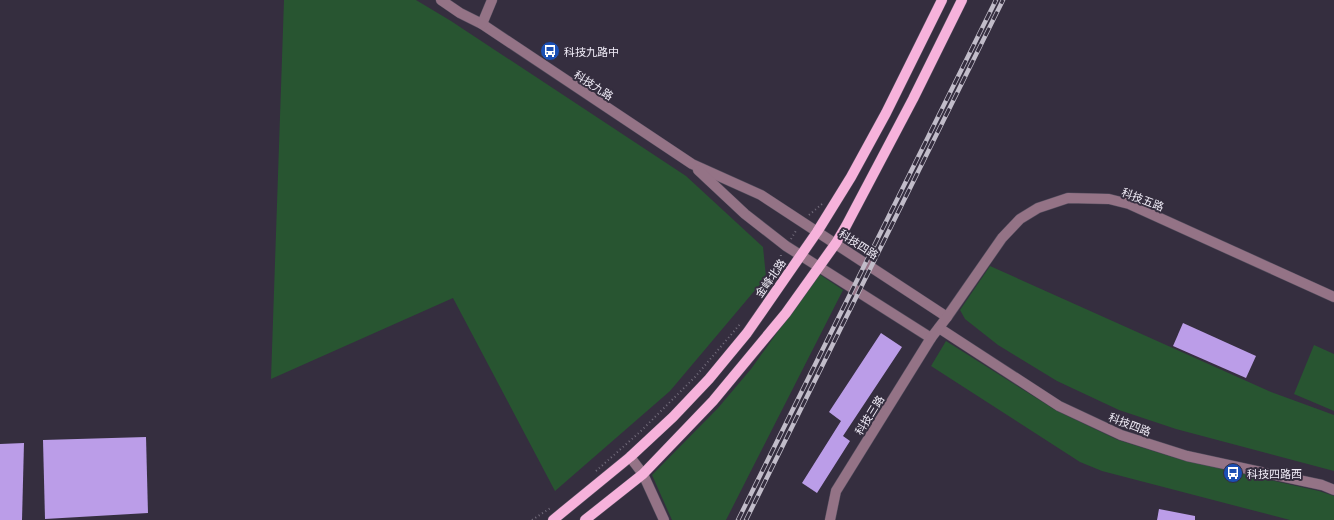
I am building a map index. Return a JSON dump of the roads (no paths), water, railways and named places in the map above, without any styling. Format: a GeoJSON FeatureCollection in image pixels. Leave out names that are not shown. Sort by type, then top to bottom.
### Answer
{"type":"FeatureCollection","features":[{"type":"Feature","properties":{"kind":"main road","name":"金峰北路"},"geometry":{"type":"LineString","coordinates":[[553,520],[630,457],[673,417],[709,379],[746,333],[817,232],[851,177],[886,113],[942,0]]}},
{"type":"Feature","properties":{"kind":"main road"},"geometry":{"type":"LineString","coordinates":[[585,520],[643,474],[713,401],[786,313],[836,243],[913,99],[962,0]]}},
{"type":"Feature","properties":{"kind":"street","name":"科技九路"},"geometry":{"type":"LineString","coordinates":[[441,0],[460,13],[482,24],[692,164],[761,195],[817,232]]}},
{"type":"Feature","properties":{"kind":"street"},"geometry":{"type":"LineString","coordinates":[[482,24],[492,0]]}},
{"type":"Feature","properties":{"kind":"street","name":"科技九路"},"geometry":{"type":"LineString","coordinates":[[692,164],[745,214],[786,246],[801,255]]}},
{"type":"Feature","properties":{"kind":"street","name":"科技五路"},"geometry":{"type":"LineString","coordinates":[[939,328],[1002,238],[1020,219],[1038,208],[1068,198],[1109,199],[1129,204],[1334,297]]}},
{"type":"Feature","properties":{"kind":"street","name":"科技四路"},"geometry":{"type":"LineString","coordinates":[[817,232],[947,317]]}},
{"type":"Feature","properties":{"kind":"street"},"geometry":{"type":"LineString","coordinates":[[801,255],[931,338]]}},
{"type":"Feature","properties":{"kind":"street","name":"科技四路"},"geometry":{"type":"LineString","coordinates":[[939,328],[1059,406],[1121,435],[1187,456],[1322,485],[1334,490]]}},
{"type":"Feature","properties":{"kind":"street","name":"科技三路"},"geometry":{"type":"LineString","coordinates":[[830,520],[836,491],[931,338],[939,328]]}},
{"type":"Feature","properties":{"kind":"street"},"geometry":{"type":"LineString","coordinates":[[630,457],[643,474],[664,520]]}},
{"type":"Feature","properties":{"kind":"railway"},"geometry":{"type":"LineString","coordinates":[[738,520],[996,0]]}},
{"type":"Feature","properties":{"kind":"railway"},"geometry":{"type":"LineString","coordinates":[[746,520],[1003,0]]}},
{"type":"Feature","properties":{"kind":"place","name":"科技九路中"},"geometry":{"type":"Point","coordinates":[550,51]}},
{"type":"Feature","properties":{"kind":"place","name":"科技四路西"},"geometry":{"type":"Point","coordinates":[1233,473]}}]}
